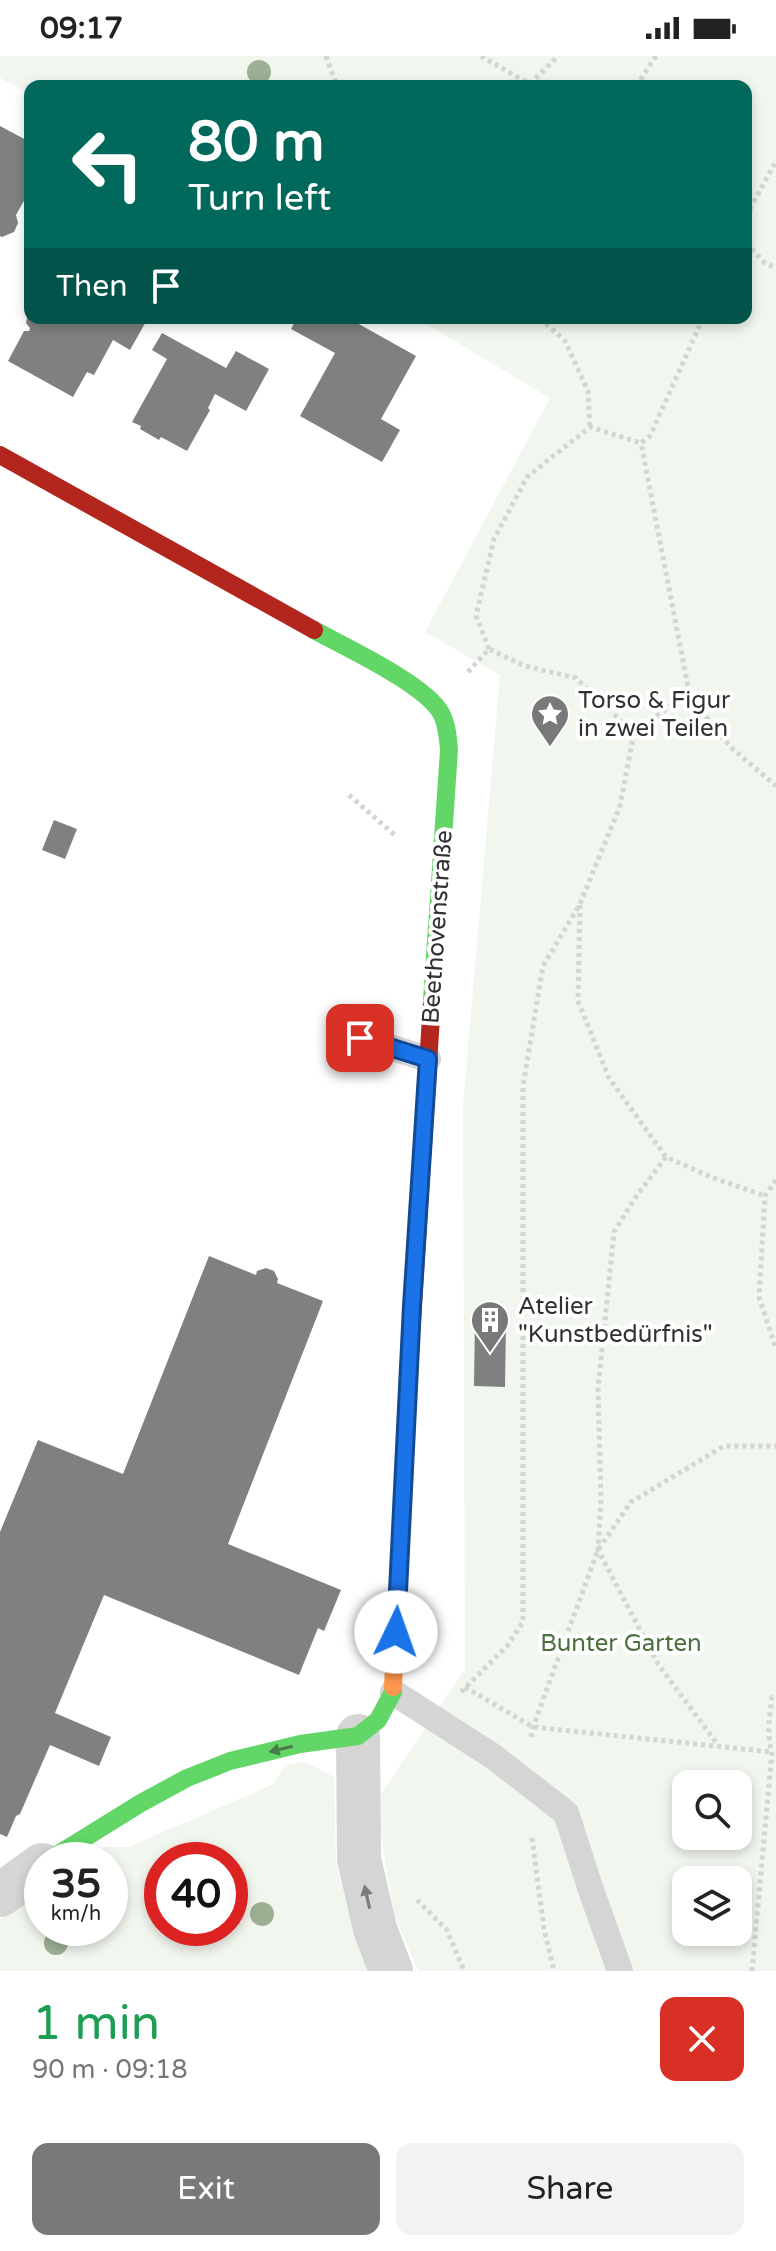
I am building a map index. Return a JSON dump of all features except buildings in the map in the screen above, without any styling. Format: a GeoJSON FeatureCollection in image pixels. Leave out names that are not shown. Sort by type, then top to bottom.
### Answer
{"type":"FeatureCollection","features":[{"type":"Feature","properties":{"kind":"street"},"geometry":{"type":"LineString","coordinates":[[0,455],[409,683],[438,706]]}},
{"type":"Feature","properties":{"kind":"street","name":"Beethovenstraße"},"geometry":{"type":"LineString","coordinates":[[393,1692],[412,1306],[449,750],[447,728],[438,706]]}},
{"type":"Feature","properties":{"kind":"street"},"geometry":{"type":"LineString","coordinates":[[78,1842],[187,1778],[230,1761],[300,1744],[358,1736],[378,1720],[393,1692]]}},
{"type":"Feature","properties":{"kind":"street"},"geometry":{"type":"LineString","coordinates":[[358,1736],[359,1859],[375,1929],[391,1971]]}},
{"type":"Feature","properties":{"kind":"street"},"geometry":{"type":"LineString","coordinates":[[0,1895],[24,1878]]}},
{"type":"Feature","properties":{"kind":"lane"},"geometry":{"type":"LineString","coordinates":[[360,1038],[428,1059]]}},
{"type":"Feature","properties":{"kind":"lane"},"geometry":{"type":"LineString","coordinates":[[393,1692],[494,1757],[566,1813],[620,1971]]}},
{"type":"Feature","properties":{"kind":"path"},"geometry":{"type":"LineString","coordinates":[[326,56],[335,80]]}},
{"type":"Feature","properties":{"kind":"path"},"geometry":{"type":"LineString","coordinates":[[481,56],[522,80]]}},
{"type":"Feature","properties":{"kind":"path"},"geometry":{"type":"LineString","coordinates":[[536,80],[558,56]]}},
{"type":"Feature","properties":{"kind":"path"},"geometry":{"type":"LineString","coordinates":[[640,80],[656,56]]}},
{"type":"Feature","properties":{"kind":"path"},"geometry":{"type":"LineString","coordinates":[[752,205],[776,161]]}},
{"type":"Feature","properties":{"kind":"path"},"geometry":{"type":"LineString","coordinates":[[752,249],[765,263],[776,268]]}},
{"type":"Feature","properties":{"kind":"path"},"geometry":{"type":"LineString","coordinates":[[547,324],[565,341],[588,391],[590,427]]}},
{"type":"Feature","properties":{"kind":"path"},"geometry":{"type":"LineString","coordinates":[[641,443],[650,436],[700,324]]}},
{"type":"Feature","properties":{"kind":"path"},"geometry":{"type":"LineString","coordinates":[[590,427],[641,443]]}},
{"type":"Feature","properties":{"kind":"path"},"geometry":{"type":"LineString","coordinates":[[590,427],[527,477],[494,539],[476,616],[489,649],[525,666],[576,678],[634,733]]}},
{"type":"Feature","properties":{"kind":"path"},"geometry":{"type":"LineString","coordinates":[[641,443],[689,692],[716,731],[776,786]]}},
{"type":"Feature","properties":{"kind":"path"},"geometry":{"type":"LineString","coordinates":[[438,706],[489,649]]}},
{"type":"Feature","properties":{"kind":"path"},"geometry":{"type":"LineString","coordinates":[[437,1720],[507,1646],[523,1622],[523,1086],[543,966],[580,904],[620,806],[634,733],[689,692]]}},
{"type":"Feature","properties":{"kind":"path"},"geometry":{"type":"LineString","coordinates":[[580,904],[578,1001],[609,1078],[666,1157],[765,1196]]}},
{"type":"Feature","properties":{"kind":"path"},"geometry":{"type":"LineString","coordinates":[[666,1157],[614,1232],[598,1389],[601,1499],[598,1550],[658,1664],[718,1745]]}},
{"type":"Feature","properties":{"kind":"path"},"geometry":{"type":"LineString","coordinates":[[776,1180],[765,1196],[759,1297],[776,1349]]}},
{"type":"Feature","properties":{"kind":"path"},"geometry":{"type":"LineString","coordinates":[[554,1971],[544,1929],[524,1779],[533,1727],[598,1550],[631,1502],[724,1446],[776,1446]]}},
{"type":"Feature","properties":{"kind":"path"},"geometry":{"type":"LineString","coordinates":[[465,1687],[533,1727],[772,1752]]}},
{"type":"Feature","properties":{"kind":"path"},"geometry":{"type":"LineString","coordinates":[[752,1971],[772,1752],[768,1740],[772,1697],[776,1697]]}},
{"type":"Feature","properties":{"kind":"green space","name":"Bunter Garten"},"geometry":{"type":"Polygon","coordinates":[[[0,56],[776,56],[776,1971],[418,1971],[394,1914],[377,1811],[377,1800],[465,1669],[463,1107],[500,675],[425,632],[550,398],[426,324],[752,324],[752,80],[24,80],[24,91],[0,78],[0,56]]]}},
{"type":"Feature","properties":{"kind":"green space"},"geometry":{"type":"Polygon","coordinates":[[[305,1762],[334,1777],[336,1861],[354,1936],[371,1971],[0,1971],[0,1920],[24,1902],[24,1946],[128,1946],[128,1847],[272,1785],[286,1765],[305,1762]]]}},
{"type":"Feature","properties":{"kind":"traffic: fast"},"geometry":{"type":"LineString","coordinates":[[314,630],[402,678],[432,702],[445,722],[449,750],[432,1001]]}},
{"type":"Feature","properties":{"kind":"traffic: fast"},"geometry":{"type":"LineString","coordinates":[[78,1842],[187,1778],[230,1761],[300,1744],[358,1736],[378,1720],[393,1687]]}},
{"type":"Feature","properties":{"kind":"traffic: slow"},"geometry":{"type":"LineString","coordinates":[[393,1687],[411,1336]]}},
{"type":"Feature","properties":{"kind":"traffic: jam"},"geometry":{"type":"LineString","coordinates":[[0,455],[314,630]]}},
{"type":"Feature","properties":{"kind":"traffic: jam"},"geometry":{"type":"LineString","coordinates":[[411,1336],[432,1001]]}},
{"type":"Feature","properties":{"kind":"place","name":"Torso & Figur in zwei Teilen"},"geometry":{"type":"Point","coordinates":[550,748]}},
{"type":"Feature","properties":{"kind":"place","name":"Atelier \"Kunstbedürfnis\""},"geometry":{"type":"Point","coordinates":[490,1354]}},
{"type":"Feature","properties":{"kind":"route"},"geometry":{"type":"LineString","coordinates":[[360,1038],[428,1059],[396,1632]]}}]}
